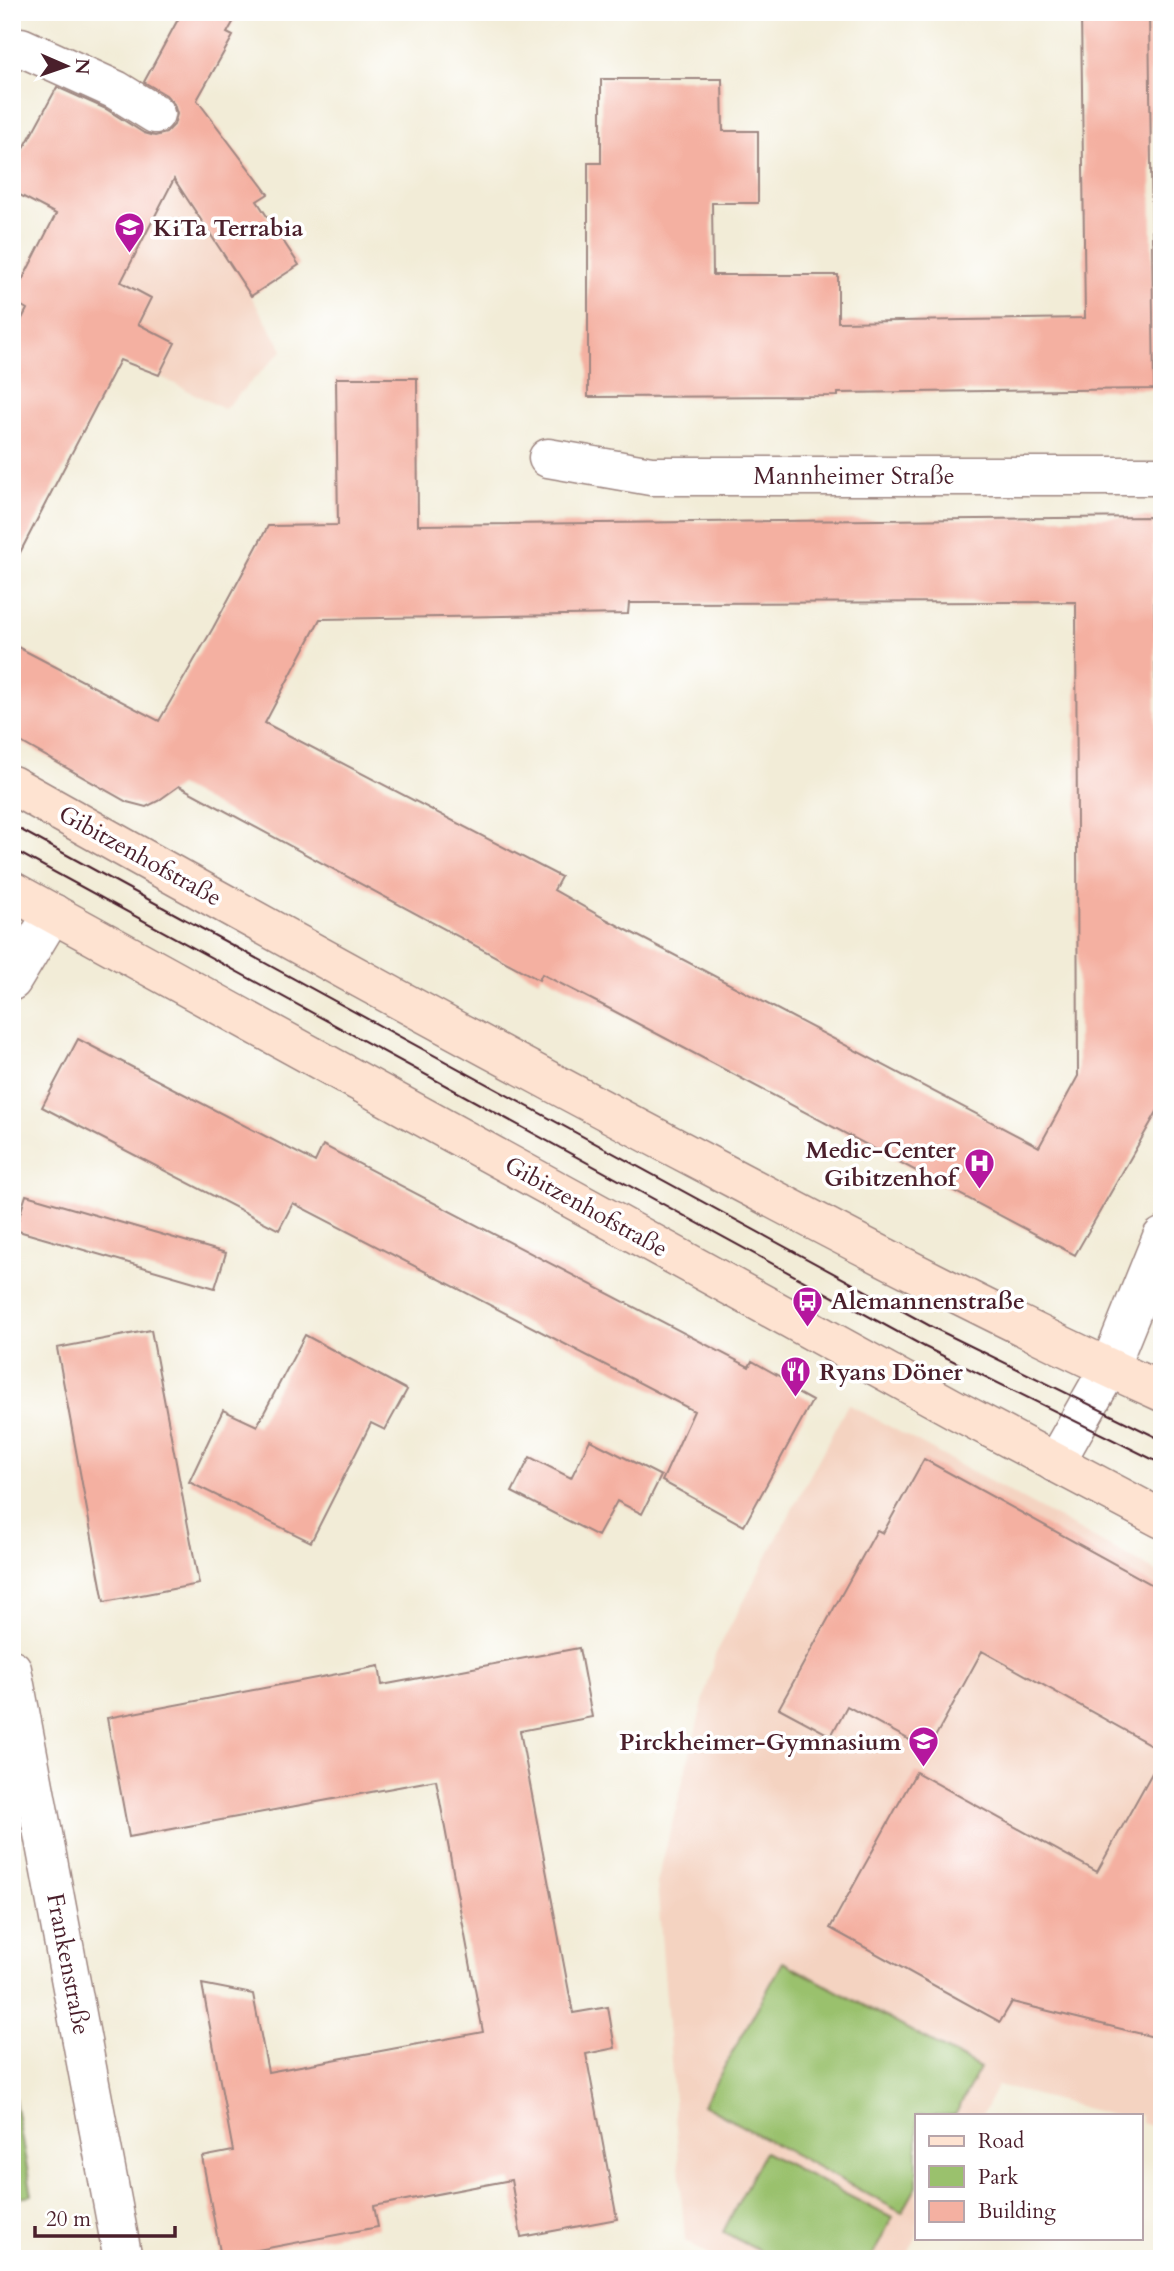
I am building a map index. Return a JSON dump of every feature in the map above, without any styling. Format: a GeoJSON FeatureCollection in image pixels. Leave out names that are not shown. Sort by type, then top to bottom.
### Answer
{"type":"FeatureCollection","features":[{"type":"Feature","properties":{"kind":"main road","name":"Gibitzenhofstraße"},"geometry":{"type":"LineString","coordinates":[[12,785],[587,1102],[824,1226],[1162,1392]]}},
{"type":"Feature","properties":{"kind":"main road","name":"Gibitzenhofstraße"},"geometry":{"type":"LineString","coordinates":[[12,891],[1055,1463],[1162,1519]]}},
{"type":"Feature","properties":{"kind":"street"},"geometry":{"type":"LineString","coordinates":[[12,51],[21,47],[116,90],[155,114]]}},
{"type":"Feature","properties":{"kind":"street","name":"Mannheimer Straße"},"geometry":{"type":"LineString","coordinates":[[548,458],[651,476],[1162,476]]}},
{"type":"Feature","properties":{"kind":"street"},"geometry":{"type":"LineString","coordinates":[[12,981],[53,913]]}},
{"type":"Feature","properties":{"kind":"street"},"geometry":{"type":"LineString","coordinates":[[1055,1463],[1109,1368],[1162,1237]]}},
{"type":"Feature","properties":{"kind":"street","name":"Frankenstraße"},"geometry":{"type":"LineString","coordinates":[[12,1670],[123,2259]]}},
{"type":"Feature","properties":{"kind":"shaded area","name":"KiTa Terrabia"},"geometry":{"type":"Polygon","coordinates":[[[154,149],[251,296],[283,350],[224,409],[12,301],[154,149]]]}},
{"type":"Feature","properties":{"kind":"shaded area","name":"Pirckheimer-Gymnasium"},"geometry":{"type":"Polygon","coordinates":[[[848,1404],[1162,1575],[1162,2129],[1142,2123],[1142,2114],[1107,2114],[998,2085],[983,2114],[915,2114],[915,2240],[905,2259],[714,2259],[685,2241],[657,1883],[715,1655],[848,1404]]]}},
{"type":"Feature","properties":{"kind":"green space"},"geometry":{"type":"Polygon","coordinates":[[[783,1962],[980,2068],[956,2114],[915,2114],[915,2190],[902,2213],[703,2105],[783,1962]]]}},
{"type":"Feature","properties":{"kind":"green space"},"geometry":{"type":"Polygon","coordinates":[[[12,2085],[32,2195],[12,2199],[12,2085]]]}},
{"type":"Feature","properties":{"kind":"green space"},"geometry":{"type":"Polygon","coordinates":[[[764,2152],[892,2218],[871,2259],[775,2259],[723,2232],[764,2152]]]}},
{"type":"Feature","properties":{"kind":"building"},"geometry":{"type":"Polygon","coordinates":[[[182,12],[239,12],[227,33],[233,36],[197,100],[268,194],[257,201],[299,265],[251,296],[174,179],[121,282],[151,298],[138,324],[175,343],[159,375],[120,360],[12,568],[12,338],[27,309],[12,300],[56,214],[12,191],[12,170],[57,87],[106,109],[144,133],[155,136],[166,133],[174,125],[177,114],[174,104],[166,95],[144,82],[182,12]]]}},
{"type":"Feature","properties":{"kind":"building"},"geometry":{"type":"Polygon","coordinates":[[[1081,12],[1149,12],[1154,389],[838,393],[838,396],[588,397],[588,163],[601,163],[601,79],[722,79],[723,131],[758,131],[758,203],[712,203],[713,275],[838,275],[838,322],[1085,318],[1081,12]]]}},
{"type":"Feature","properties":{"kind":"building"},"geometry":{"type":"Polygon","coordinates":[[[336,378],[417,378],[418,525],[1153,517],[1162,1103],[1075,1255],[542,974],[539,980],[179,786],[146,807],[127,802],[12,737],[12,644],[159,721],[268,526],[338,525],[336,378]],[[1076,602],[629,603],[628,614],[320,619],[265,723],[561,877],[554,890],[602,917],[1039,1147],[1078,1076],[1076,602]]]}},
{"type":"Feature","properties":{"kind":"building"},"geometry":{"type":"Polygon","coordinates":[[[78,1039],[315,1162],[323,1145],[749,1367],[752,1361],[795,1385],[792,1390],[812,1401],[744,1526],[662,1481],[694,1411],[293,1203],[279,1230],[42,1107],[78,1039]]]}},
{"type":"Feature","properties":{"kind":"building"},"geometry":{"type":"Polygon","coordinates":[[[26,1195],[226,1253],[215,1288],[15,1230],[26,1195]]]}},
{"type":"Feature","properties":{"kind":"building"},"geometry":{"type":"Polygon","coordinates":[[[151,1330],[199,1584],[104,1602],[57,1348],[151,1330]]]}},
{"type":"Feature","properties":{"kind":"building"},"geometry":{"type":"Polygon","coordinates":[[[305,1335],[407,1390],[385,1430],[371,1423],[311,1542],[189,1482],[223,1410],[257,1426],[305,1335]]]}},
{"type":"Feature","properties":{"kind":"building"},"geometry":{"type":"Polygon","coordinates":[[[590,1440],[661,1476],[642,1514],[617,1501],[598,1536],[512,1492],[530,1457],[571,1478],[590,1440]]]}},
{"type":"Feature","properties":{"kind":"building"},"geometry":{"type":"Polygon","coordinates":[[[924,1459],[1162,1590],[1162,1751],[982,1651],[928,1750],[847,1706],[831,1736],[779,1708],[877,1530],[883,1533],[924,1459]]]}},
{"type":"Feature","properties":{"kind":"building"},"geometry":{"type":"Polygon","coordinates":[[[579,1648],[592,1717],[520,1731],[573,2013],[608,2007],[615,2048],[586,2054],[617,2219],[521,2237],[511,2180],[374,2206],[378,2227],[221,2257],[202,2157],[233,2151],[202,1984],[253,1994],[268,2072],[483,2032],[436,1780],[129,1837],[107,1718],[379,1666],[382,1685],[579,1648]]]}},
{"type":"Feature","properties":{"kind":"building"},"geometry":{"type":"Polygon","coordinates":[[[1162,1755],[1162,2039],[1012,2002],[1000,2022],[830,1928],[916,1772],[1097,1872],[1162,1755]]]}},
{"type":"Feature","properties":{"kind":"tram line"},"geometry":{"type":"LineString","coordinates":[[12,825],[932,1327],[1162,1440]]}},
{"type":"Feature","properties":{"kind":"tram line"},"geometry":{"type":"LineString","coordinates":[[12,849],[925,1347],[1162,1464]]}},
{"type":"Feature","properties":{"kind":"place","name":"KiTa Terrabia"},"geometry":{"type":"Point","coordinates":[130,255]}},
{"type":"Feature","properties":{"kind":"place","name":"Medic-Center Gibitzenhof"},"geometry":{"type":"Point","coordinates":[979,1191]}},
{"type":"Feature","properties":{"kind":"place","name":"Alemannenstraße"},"geometry":{"type":"Point","coordinates":[808,1328]}},
{"type":"Feature","properties":{"kind":"place","name":"Ryans Döner"},"geometry":{"type":"Point","coordinates":[796,1399]}},
{"type":"Feature","properties":{"kind":"place","name":"Pirckheimer-Gymnasium"},"geometry":{"type":"Point","coordinates":[924,1769]}}]}
